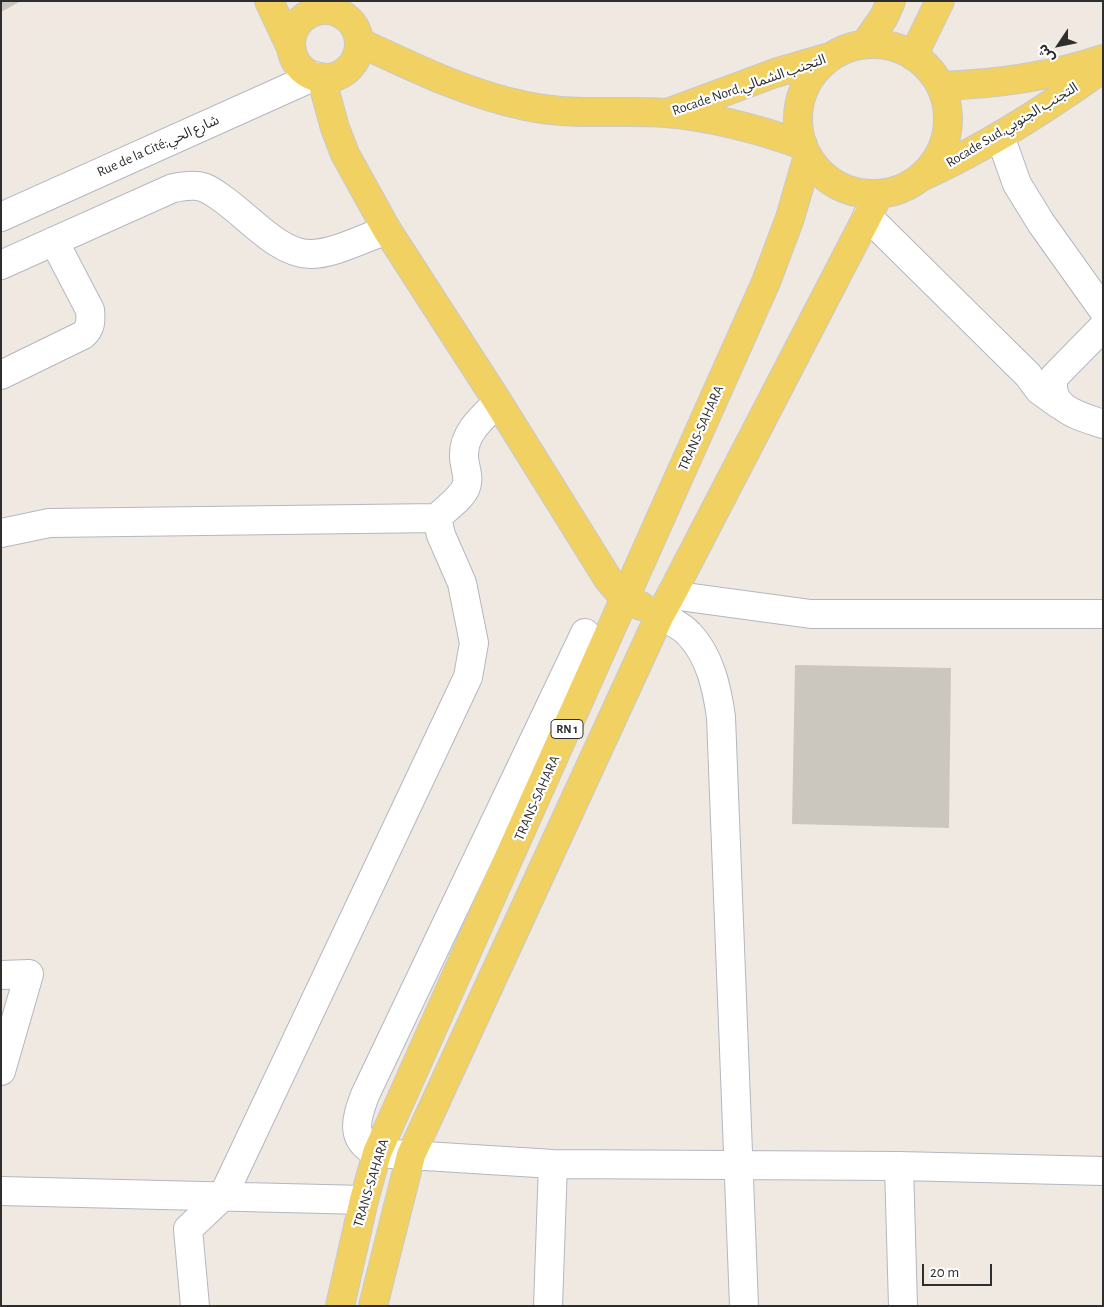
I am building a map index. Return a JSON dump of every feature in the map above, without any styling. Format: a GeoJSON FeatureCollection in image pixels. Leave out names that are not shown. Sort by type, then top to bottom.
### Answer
{"type":"FeatureCollection","features":[{"type":"Feature","properties":{"kind":"main road"},"geometry":{"type":"LineString","coordinates":[[269,1],[292,50],[300,66],[318,77],[332,77],[344,72],[358,54],[359,42],[356,30],[349,19],[338,12],[322,6],[297,25],[291,41],[292,50]]}},
{"type":"Feature","properties":{"kind":"main road"},"geometry":{"type":"LineString","coordinates":[[865,44],[884,17],[891,1]]}},
{"type":"Feature","properties":{"kind":"main road"},"geometry":{"type":"LineString","coordinates":[[913,56],[940,1]]}},
{"type":"Feature","properties":{"kind":"main road","name":"Rocade Nord,التجنب الشمالي"},"geometry":{"type":"LineString","coordinates":[[359,42],[447,82],[486,96],[526,106],[567,112],[666,114],[712,119],[758,129],[805,150]]}},
{"type":"Feature","properties":{"kind":"main road"},"geometry":{"type":"LineString","coordinates":[[865,44],[884,45],[899,49],[913,56],[929,70],[941,86],[947,106],[948,126],[943,146],[934,164],[920,178],[873,205],[861,193],[843,188],[828,179],[815,167],[805,150],[798,125],[799,105],[806,86],[816,69],[832,56],[848,48],[865,44]]}},
{"type":"Feature","properties":{"kind":"main road","name":"Rocade Nord,التجنب الشمالي"},"geometry":{"type":"LineString","coordinates":[[666,114],[776,72],[832,56]]}},
{"type":"Feature","properties":{"kind":"main road","name":"Rocade Sud,التجنب الجنوبي"},"geometry":{"type":"LineString","coordinates":[[941,86],[988,84],[1035,78],[1103,59]]}},
{"type":"Feature","properties":{"kind":"main road","name":"Rocade Sud,التجنب الجنوبي"},"geometry":{"type":"LineString","coordinates":[[920,178],[959,160],[1000,136],[1061,98],[1103,68]]}},
{"type":"Feature","properties":{"kind":"main road"},"geometry":{"type":"LineString","coordinates":[[318,77],[345,154],[387,230],[498,402],[602,571],[625,598],[666,605]]}},
{"type":"Feature","properties":{"kind":"main road","name":"TRANS-SAHARA"},"geometry":{"type":"LineString","coordinates":[[340,1306],[364,1200],[377,1153],[766,282],[790,218],[805,150]]}},
{"type":"Feature","properties":{"kind":"main road","name":"RN 1"},"geometry":{"type":"LineString","coordinates":[[372,1306],[411,1155],[666,605],[873,205]]}},
{"type":"Feature","properties":{"kind":"street","name":"Rue de la Cité;شارع الحي"},"geometry":{"type":"LineString","coordinates":[[1,217],[318,77]]}},
{"type":"Feature","properties":{"kind":"street"},"geometry":{"type":"LineString","coordinates":[[1000,136],[1017,184],[1041,223],[1103,310]]}},
{"type":"Feature","properties":{"kind":"street"},"geometry":{"type":"LineString","coordinates":[[1,265],[173,188],[197,186],[210,190],[279,243],[301,253],[323,253],[387,230]]}},
{"type":"Feature","properties":{"kind":"street"},"geometry":{"type":"LineString","coordinates":[[873,205],[1028,375],[1039,390],[1069,411],[1103,424]]}},
{"type":"Feature","properties":{"kind":"street"},"geometry":{"type":"LineString","coordinates":[[1,375],[83,336],[88,331],[91,322],[90,310],[54,241]]}},
{"type":"Feature","properties":{"kind":"street"},"geometry":{"type":"LineString","coordinates":[[1060,404],[1054,394],[1054,376],[1103,327]]}},
{"type":"Feature","properties":{"kind":"street"},"geometry":{"type":"LineString","coordinates":[[1,533],[49,523],[437,518],[465,488],[467,479],[464,455],[470,433],[479,420],[498,402]]}},
{"type":"Feature","properties":{"kind":"street"},"geometry":{"type":"LineString","coordinates":[[195,1306],[188,1229],[222,1196],[468,677],[474,643],[462,584],[440,535],[437,518]]}},
{"type":"Feature","properties":{"kind":"street"},"geometry":{"type":"LineString","coordinates":[[666,605],[811,614],[1102,614]]}},
{"type":"Feature","properties":{"kind":"street"},"geometry":{"type":"LineString","coordinates":[[666,605],[701,649],[711,669],[718,694],[721,717],[744,1306]]}},
{"type":"Feature","properties":{"kind":"street"},"geometry":{"type":"LineString","coordinates":[[585,633],[365,1095],[359,1112],[357,1131],[364,1145],[377,1153],[554,1164],[899,1166],[1103,1171]]}},
{"type":"Feature","properties":{"kind":"street"},"geometry":{"type":"LineString","coordinates":[[1,974],[29,974],[1,1071]]}},
{"type":"Feature","properties":{"kind":"street"},"geometry":{"type":"LineString","coordinates":[[548,1306],[554,1164]]}},
{"type":"Feature","properties":{"kind":"street"},"geometry":{"type":"LineString","coordinates":[[899,1166],[903,1306]]}},
{"type":"Feature","properties":{"kind":"street"},"geometry":{"type":"LineString","coordinates":[[1,1191],[364,1200]]}},
{"type":"Feature","properties":{"kind":"street"},"geometry":{"type":"LineString","coordinates":[[738,1306],[743,1278]]}},
{"type":"Feature","properties":{"kind":"building"},"geometry":{"type":"Polygon","coordinates":[[[1,1],[21,1],[1,12],[1,1]]]}},
{"type":"Feature","properties":{"kind":"building"},"geometry":{"type":"Polygon","coordinates":[[[795,665],[951,668],[949,828],[792,824],[795,665]]]}}]}
